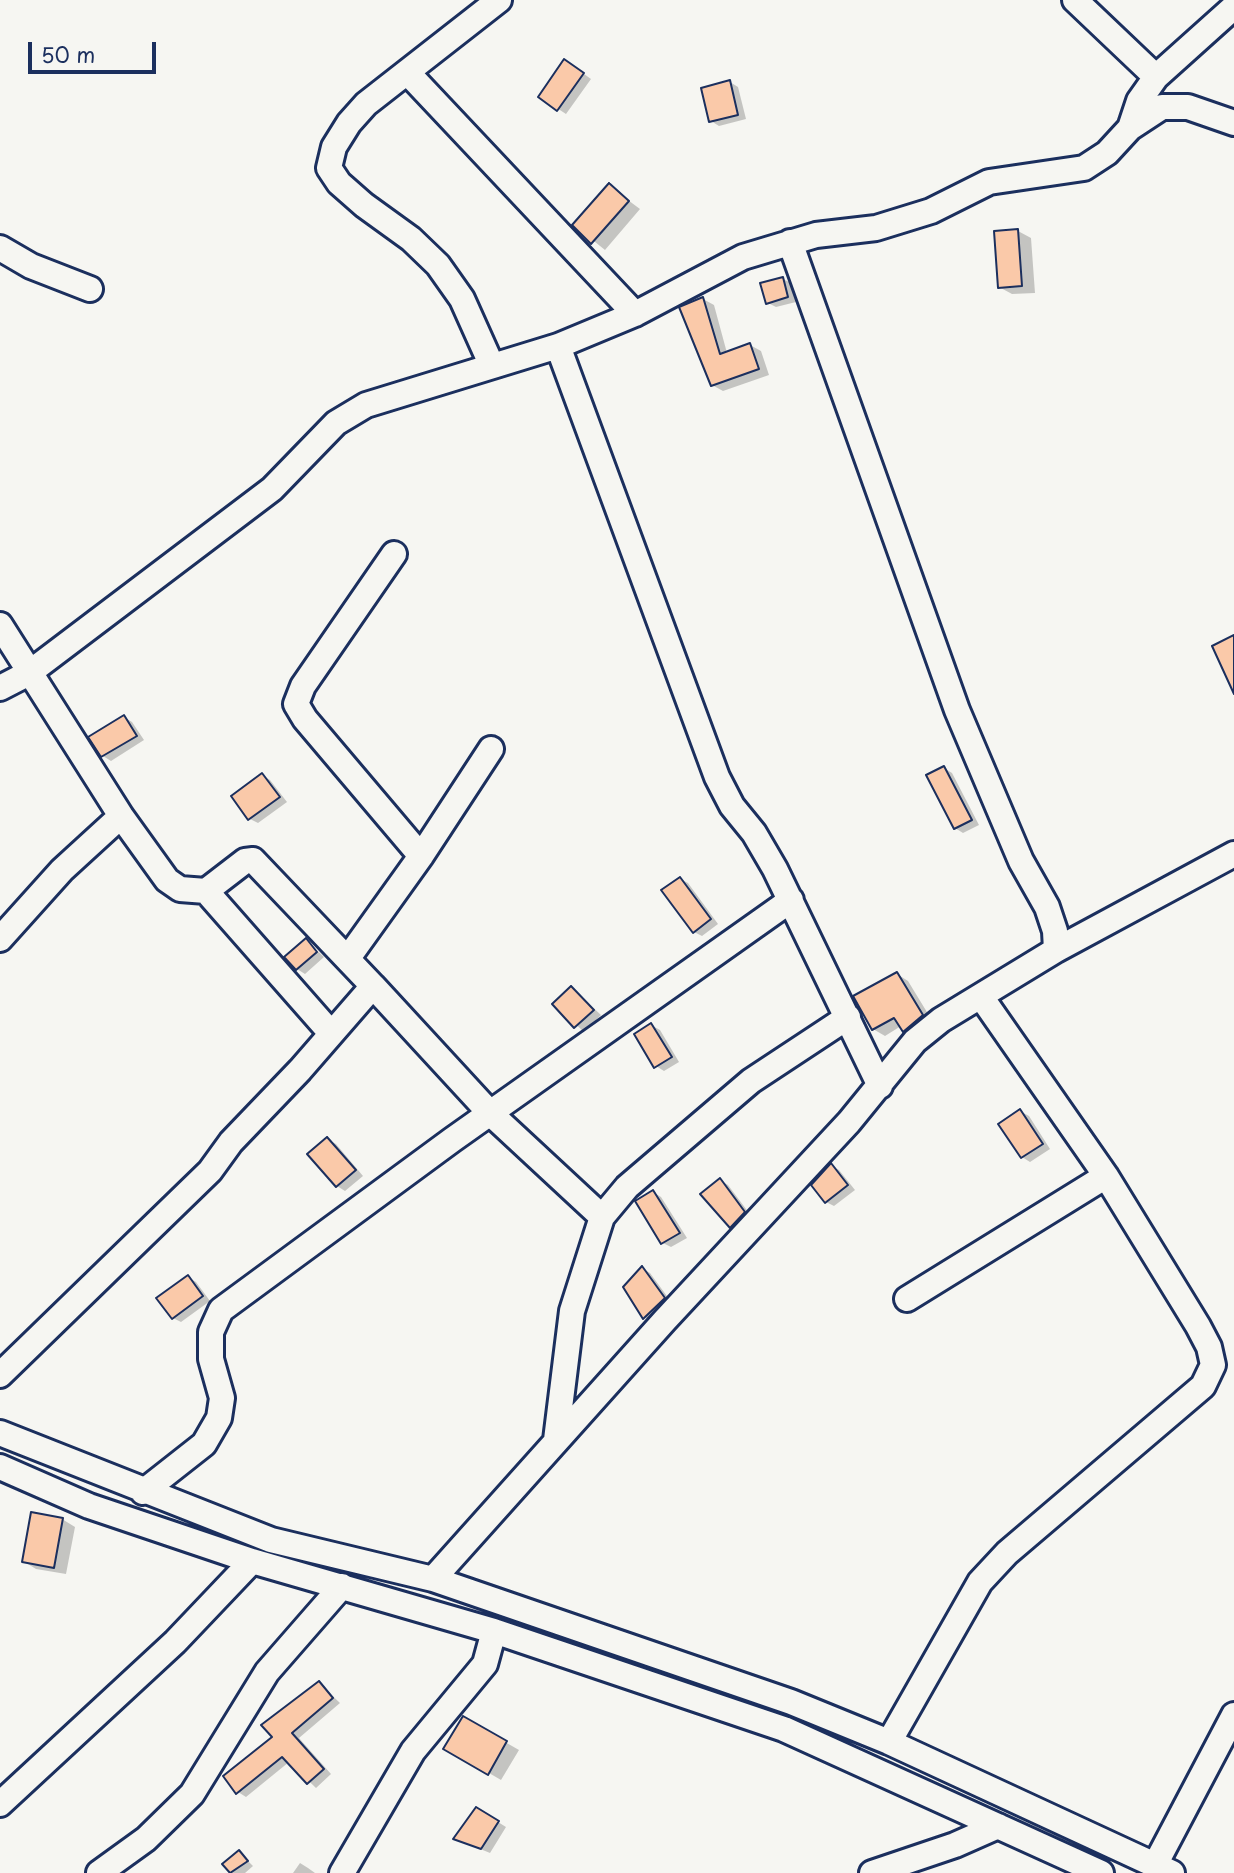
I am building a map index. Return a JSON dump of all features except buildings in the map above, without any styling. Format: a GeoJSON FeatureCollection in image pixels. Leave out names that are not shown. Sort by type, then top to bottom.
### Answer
{"type":"FeatureCollection","features":[{"type":"Feature","properties":{"kind":"street"},"geometry":{"type":"LineString","coordinates":[[492,366],[462,299],[438,265],[411,239],[338,183],[329,168],[334,147],[348,123],[366,104],[499,0]]}},
{"type":"Feature","properties":{"kind":"street"},"geometry":{"type":"LineString","coordinates":[[1075,0],[1156,77]]}},
{"type":"Feature","properties":{"kind":"street"},"geometry":{"type":"LineString","coordinates":[[1130,128],[1139,101],[1156,77],[1234,7]]}},
{"type":"Feature","properties":{"kind":"street"},"geometry":{"type":"LineString","coordinates":[[407,72],[635,314]]}},
{"type":"Feature","properties":{"kind":"street"},"geometry":{"type":"LineString","coordinates":[[0,688],[29,673],[272,489],[336,423],[366,405],[558,346],[635,314],[743,257],[790,242],[876,228],[931,211],[989,182],[1084,168],[1107,153],[1130,128],[1162,107],[1188,107],[1234,123]]}},
{"type":"Feature","properties":{"kind":"street"},"geometry":{"type":"LineString","coordinates":[[790,242],[957,710],[1021,861],[1047,907],[1055,931],[1056,950]]}},
{"type":"Feature","properties":{"kind":"street"},"geometry":{"type":"LineString","coordinates":[[0,248],[31,266],[90,289]]}},
{"type":"Feature","properties":{"kind":"street"},"geometry":{"type":"LineString","coordinates":[[558,346],[717,778],[732,806],[754,833],[791,900],[880,1086]]}},
{"type":"Feature","properties":{"kind":"street"},"geometry":{"type":"LineString","coordinates":[[394,554],[303,686],[296,704],[305,719],[421,856]]}},
{"type":"Feature","properties":{"kind":"street"},"geometry":{"type":"LineString","coordinates":[[0,625],[121,816],[167,880],[180,889],[206,891],[245,861],[253,860],[491,1113],[602,1217]]}},
{"type":"Feature","properties":{"kind":"street"},"geometry":{"type":"LineString","coordinates":[[348,958],[421,856],[491,749]]}},
{"type":"Feature","properties":{"kind":"street"},"geometry":{"type":"LineString","coordinates":[[0,939],[62,870],[121,816]]}},
{"type":"Feature","properties":{"kind":"street"},"geometry":{"type":"LineString","coordinates":[[433,1578],[556,1440],[781,1198],[880,1086],[915,1041],[941,1020],[982,998],[1056,950],[1234,853]]}},
{"type":"Feature","properties":{"kind":"street"},"geometry":{"type":"LineString","coordinates":[[206,891],[330,1032]]}},
{"type":"Feature","properties":{"kind":"street"},"geometry":{"type":"LineString","coordinates":[[143,1492],[204,1444],[219,1418],[222,1398],[211,1359],[211,1332],[221,1310],[491,1113],[791,900]]}},
{"type":"Feature","properties":{"kind":"street"},"geometry":{"type":"LineString","coordinates":[[0,1375],[209,1171],[231,1142],[300,1070],[330,1032],[373,986]]}},
{"type":"Feature","properties":{"kind":"street"},"geometry":{"type":"LineString","coordinates":[[889,1742],[979,1582],[1007,1553],[1203,1386],[1213,1365],[1209,1347],[1198,1326],[1106,1176],[982,998]]}},
{"type":"Feature","properties":{"kind":"street"},"geometry":{"type":"LineString","coordinates":[[556,1440],[572,1311],[602,1217],[627,1187],[751,1082],[848,1017]]}},
{"type":"Feature","properties":{"kind":"street"},"geometry":{"type":"LineString","coordinates":[[907,1299],[1106,1176]]}},
{"type":"Feature","properties":{"kind":"street"},"geometry":{"type":"LineString","coordinates":[[0,1433],[143,1492],[271,1540],[433,1578],[791,1702],[889,1742],[1163,1869],[1234,1715]]}},
{"type":"Feature","properties":{"kind":"street"},"geometry":{"type":"LineString","coordinates":[[0,1467],[89,1506],[252,1561],[494,1631],[784,1729],[1101,1873]]}},
{"type":"Feature","properties":{"kind":"street"},"geometry":{"type":"LineString","coordinates":[[0,1804],[174,1642],[252,1561]]}},
{"type":"Feature","properties":{"kind":"street"},"geometry":{"type":"LineString","coordinates":[[99,1873],[146,1839],[192,1794],[267,1672],[342,1586]]}},
{"type":"Feature","properties":{"kind":"street"},"geometry":{"type":"LineString","coordinates":[[342,1873],[413,1751],[485,1664],[494,1631]]}},
{"type":"Feature","properties":{"kind":"street"},"geometry":{"type":"LineString","coordinates":[[872,1873],[955,1845],[998,1826]]}}]}
